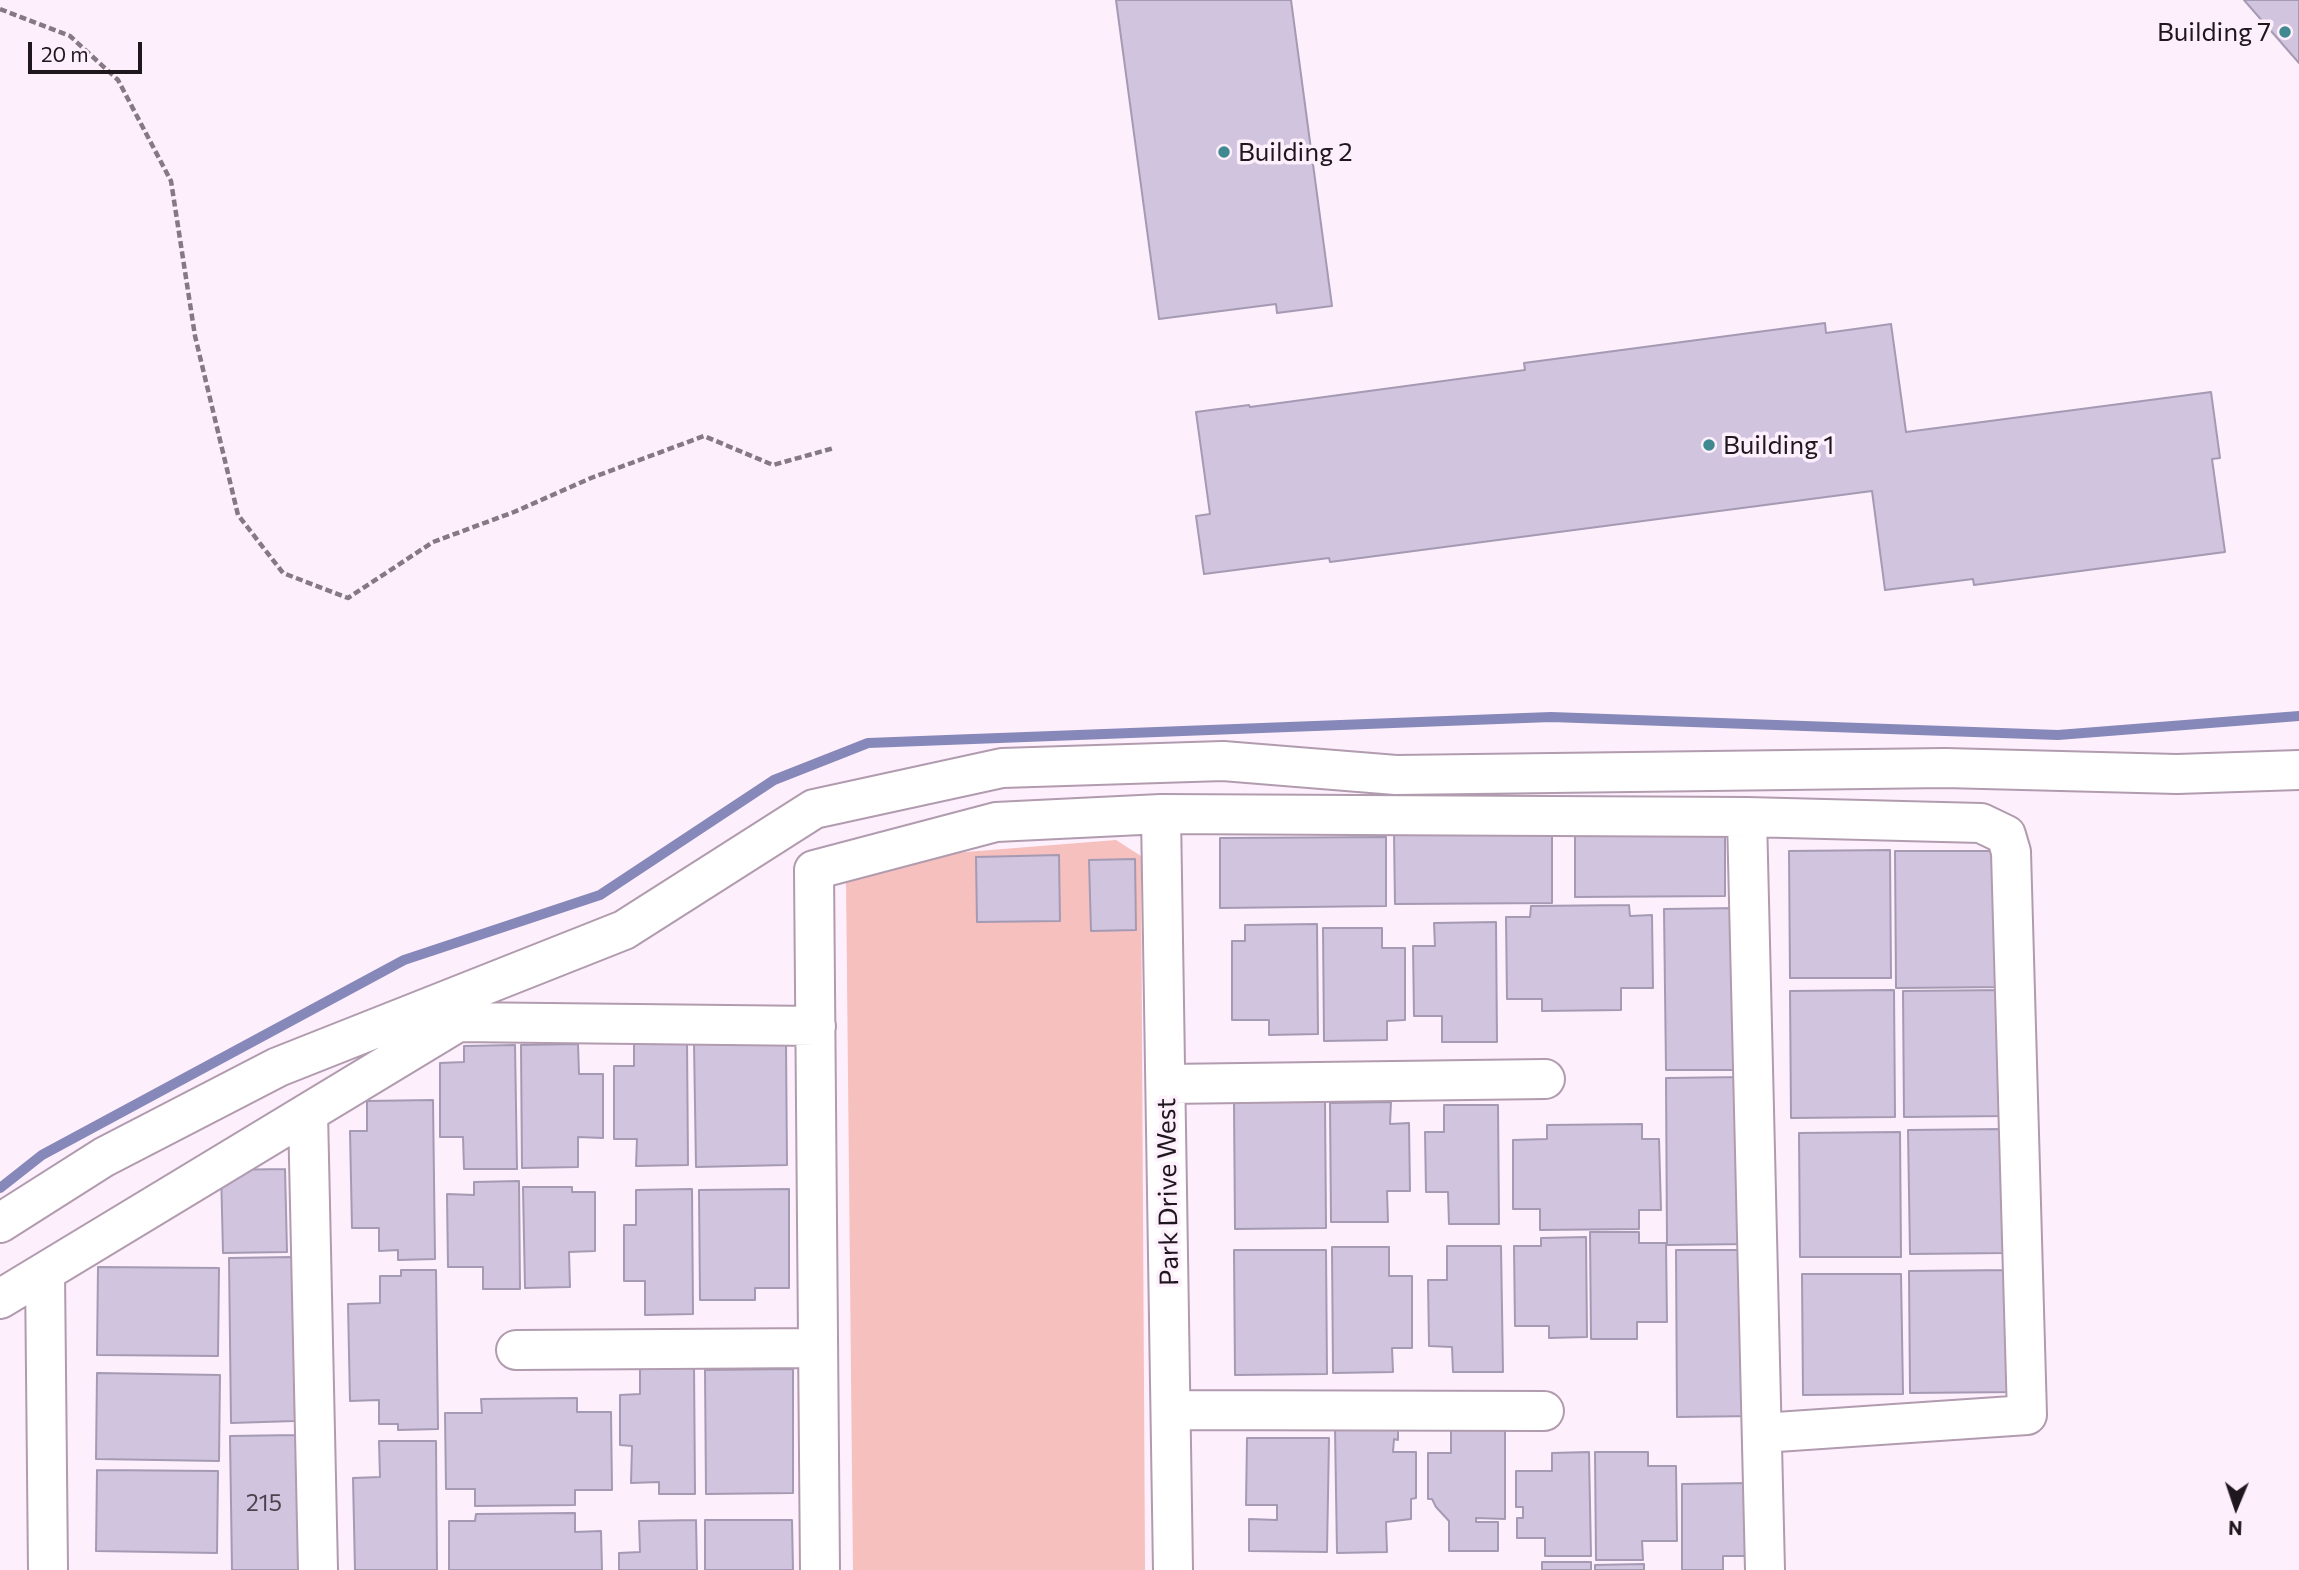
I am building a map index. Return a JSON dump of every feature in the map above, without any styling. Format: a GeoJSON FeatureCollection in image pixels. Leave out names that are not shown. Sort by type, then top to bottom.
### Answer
{"type":"FeatureCollection","features":[{"type":"Feature","properties":{"kind":"street"},"geometry":{"type":"LineString","coordinates":[[0,1223],[104,1157],[278,1067],[624,930],[814,808],[1002,768],[1223,761],[1396,775],[1945,768],[2177,774],[2299,770]]}},
{"type":"Feature","properties":{"kind":"street"},"geometry":{"type":"LineString","coordinates":[[820,1570],[814,870],[996,822],[1161,814],[1746,817],[1981,823],[2006,835],[2011,852],[2027,1415],[1762,1433]]}},
{"type":"Feature","properties":{"kind":"street","name":"Park Drive West"},"geometry":{"type":"LineString","coordinates":[[1161,814],[1173,1570]]}},
{"type":"Feature","properties":{"kind":"street"},"geometry":{"type":"LineString","coordinates":[[1746,817],[1765,1570]]}},
{"type":"Feature","properties":{"kind":"street"},"geometry":{"type":"LineString","coordinates":[[0,1299],[458,1022],[816,1026]]}},
{"type":"Feature","properties":{"kind":"street"},"geometry":{"type":"LineString","coordinates":[[1167,1084],[1545,1079]]}},
{"type":"Feature","properties":{"kind":"street"},"geometry":{"type":"LineString","coordinates":[[308,1113],[318,1570]]}},
{"type":"Feature","properties":{"kind":"street"},"geometry":{"type":"LineString","coordinates":[[45,1272],[48,1570]]}},
{"type":"Feature","properties":{"kind":"street"},"geometry":{"type":"LineString","coordinates":[[516,1350],[818,1348]]}},
{"type":"Feature","properties":{"kind":"street"},"geometry":{"type":"LineString","coordinates":[[1171,1410],[1544,1411]]}},
{"type":"Feature","properties":{"kind":"path"},"geometry":{"type":"LineString","coordinates":[[0,9],[70,36],[118,80],[171,181],[195,336],[238,516],[283,573],[348,598],[433,542],[704,436],[773,465],[834,448]]}},
{"type":"Feature","properties":{"kind":"shaded area"},"geometry":{"type":"Polygon","coordinates":[[[1116,840],[1141,856],[1145,1570],[853,1570],[846,878],[865,860],[1116,840]]]}},
{"type":"Feature","properties":{"kind":"building","name":"Building 2"},"geometry":{"type":"Polygon","coordinates":[[[1116,0],[1291,0],[1332,306],[1277,313],[1276,304],[1159,319],[1116,0]]]}},
{"type":"Feature","properties":{"kind":"building","name":"Building 7"},"geometry":{"type":"Polygon","coordinates":[[[2244,0],[2299,0],[2299,63],[2244,0]]]}},
{"type":"Feature","properties":{"kind":"building","name":"Building 1"},"geometry":{"type":"Polygon","coordinates":[[[1825,323],[1826,333],[1891,324],[1906,432],[2211,392],[2220,458],[2212,459],[2225,552],[1974,585],[1973,579],[1885,590],[1872,491],[1330,562],[1329,558],[1204,574],[1196,516],[1210,514],[1196,412],[1525,370],[1524,363],[1825,323]]]}},
{"type":"Feature","properties":{"kind":"building"},"geometry":{"type":"Polygon","coordinates":[[[1725,830],[1725,896],[1575,897],[1575,831],[1725,830]]]}},
{"type":"Feature","properties":{"kind":"building"},"geometry":{"type":"Polygon","coordinates":[[[1552,831],[1552,903],[1395,904],[1394,833],[1552,831]]]}},
{"type":"Feature","properties":{"kind":"building"},"geometry":{"type":"Polygon","coordinates":[[[1386,837],[1386,906],[1220,908],[1220,838],[1386,837]]]}},
{"type":"Feature","properties":{"kind":"building"},"geometry":{"type":"Polygon","coordinates":[[[1890,850],[1891,978],[1790,978],[1789,851],[1890,850]]]}},
{"type":"Feature","properties":{"kind":"building"},"geometry":{"type":"Polygon","coordinates":[[[1895,851],[2004,851],[2005,987],[1896,988],[1895,851]]]}},
{"type":"Feature","properties":{"kind":"building"},"geometry":{"type":"Polygon","coordinates":[[[1059,855],[1060,921],[977,922],[976,857],[1059,855]]]}},
{"type":"Feature","properties":{"kind":"building"},"geometry":{"type":"Polygon","coordinates":[[[1135,859],[1136,930],[1091,931],[1089,860],[1135,859]]]}},
{"type":"Feature","properties":{"kind":"building"},"geometry":{"type":"Polygon","coordinates":[[[1629,905],[1630,916],[1652,915],[1653,988],[1621,988],[1621,1010],[1542,1011],[1542,999],[1507,999],[1506,917],[1530,917],[1531,906],[1629,905]]]}},
{"type":"Feature","properties":{"kind":"building"},"geometry":{"type":"Polygon","coordinates":[[[1741,908],[1743,1070],[1666,1070],[1664,909],[1741,908]]]}},
{"type":"Feature","properties":{"kind":"building"},"geometry":{"type":"Polygon","coordinates":[[[1496,922],[1497,1042],[1442,1042],[1442,1016],[1414,1016],[1413,946],[1435,946],[1434,923],[1496,922]]]}},
{"type":"Feature","properties":{"kind":"building"},"geometry":{"type":"Polygon","coordinates":[[[1317,924],[1318,1034],[1269,1035],[1269,1020],[1232,1020],[1232,941],[1245,941],[1245,925],[1317,924]]]}},
{"type":"Feature","properties":{"kind":"building"},"geometry":{"type":"Polygon","coordinates":[[[1323,928],[1382,928],[1382,948],[1405,948],[1405,1020],[1387,1021],[1387,1040],[1324,1041],[1323,928]]]}},
{"type":"Feature","properties":{"kind":"building"},"geometry":{"type":"Polygon","coordinates":[[[1894,990],[1895,1117],[1791,1118],[1790,991],[1894,990]]]}},
{"type":"Feature","properties":{"kind":"building"},"geometry":{"type":"Polygon","coordinates":[[[2006,990],[2007,1116],[1904,1117],[1903,991],[2006,990]]]}},
{"type":"Feature","properties":{"kind":"building"},"geometry":{"type":"Polygon","coordinates":[[[687,1040],[688,1165],[636,1166],[637,1139],[614,1139],[614,1066],[634,1066],[634,1041],[687,1040]]]}},
{"type":"Feature","properties":{"kind":"building"},"geometry":{"type":"Polygon","coordinates":[[[694,1043],[786,1043],[787,1165],[696,1167],[694,1043]]]}},
{"type":"Feature","properties":{"kind":"building"},"geometry":{"type":"Polygon","coordinates":[[[578,1044],[579,1074],[603,1074],[603,1138],[578,1137],[578,1167],[522,1168],[521,1045],[578,1044]]]}},
{"type":"Feature","properties":{"kind":"building"},"geometry":{"type":"Polygon","coordinates":[[[515,1045],[517,1169],[464,1169],[463,1137],[440,1137],[440,1063],[464,1062],[464,1046],[515,1045]]]}},
{"type":"Feature","properties":{"kind":"building"},"geometry":{"type":"Polygon","coordinates":[[[1747,1077],[1749,1244],[1667,1245],[1666,1078],[1747,1077]]]}},
{"type":"Feature","properties":{"kind":"building"},"geometry":{"type":"Polygon","coordinates":[[[433,1100],[435,1259],[398,1260],[398,1250],[379,1251],[379,1228],[352,1228],[350,1131],[367,1131],[367,1101],[433,1100]]]}},
{"type":"Feature","properties":{"kind":"building"},"geometry":{"type":"Polygon","coordinates":[[[1234,1102],[1325,1102],[1326,1228],[1235,1229],[1234,1102]]]}},
{"type":"Feature","properties":{"kind":"building"},"geometry":{"type":"Polygon","coordinates":[[[1391,1102],[1390,1124],[1409,1123],[1410,1191],[1387,1191],[1388,1222],[1331,1222],[1330,1103],[1391,1102]]]}},
{"type":"Feature","properties":{"kind":"building"},"geometry":{"type":"Polygon","coordinates":[[[1444,1105],[1498,1105],[1499,1224],[1449,1224],[1448,1192],[1426,1192],[1425,1132],[1444,1132],[1444,1105]]]}},
{"type":"Feature","properties":{"kind":"building"},"geometry":{"type":"Polygon","coordinates":[[[1642,1124],[1642,1139],[1659,1139],[1661,1210],[1639,1210],[1639,1229],[1540,1230],[1540,1209],[1513,1209],[1513,1140],[1547,1139],[1547,1125],[1642,1124]]]}},
{"type":"Feature","properties":{"kind":"building"},"geometry":{"type":"Polygon","coordinates":[[[2005,1129],[2006,1253],[1910,1254],[1908,1130],[2005,1129]]]}},
{"type":"Feature","properties":{"kind":"building"},"geometry":{"type":"Polygon","coordinates":[[[1900,1132],[1901,1257],[1800,1257],[1799,1133],[1900,1132]]]}},
{"type":"Feature","properties":{"kind":"building"},"geometry":{"type":"Polygon","coordinates":[[[285,1169],[287,1252],[223,1253],[221,1170],[285,1169]]]}},
{"type":"Feature","properties":{"kind":"building"},"geometry":{"type":"Polygon","coordinates":[[[519,1181],[520,1289],[483,1289],[483,1267],[448,1267],[447,1194],[474,1195],[474,1182],[519,1181]]]}},
{"type":"Feature","properties":{"kind":"building"},"geometry":{"type":"Polygon","coordinates":[[[523,1187],[572,1187],[572,1192],[595,1192],[595,1251],[569,1252],[570,1287],[525,1288],[523,1187]]]}},
{"type":"Feature","properties":{"kind":"building"},"geometry":{"type":"Polygon","coordinates":[[[692,1189],[693,1314],[645,1315],[645,1281],[624,1281],[624,1225],[636,1225],[636,1190],[692,1189]]]}},
{"type":"Feature","properties":{"kind":"building"},"geometry":{"type":"Polygon","coordinates":[[[789,1189],[789,1288],[755,1288],[755,1300],[700,1300],[699,1190],[789,1189]]]}},
{"type":"Feature","properties":{"kind":"building"},"geometry":{"type":"Polygon","coordinates":[[[1590,1232],[1639,1232],[1639,1243],[1666,1243],[1667,1322],[1637,1322],[1637,1339],[1591,1339],[1590,1232]]]}},
{"type":"Feature","properties":{"kind":"building"},"geometry":{"type":"Polygon","coordinates":[[[1586,1237],[1587,1337],[1549,1338],[1549,1326],[1515,1326],[1514,1246],[1541,1246],[1541,1238],[1586,1237]]]}},
{"type":"Feature","properties":{"kind":"building"},"geometry":{"type":"Polygon","coordinates":[[[1447,1246],[1501,1246],[1503,1372],[1453,1372],[1452,1347],[1429,1346],[1428,1280],[1447,1280],[1447,1246]]]}},
{"type":"Feature","properties":{"kind":"building"},"geometry":{"type":"Polygon","coordinates":[[[1332,1247],[1389,1247],[1389,1276],[1412,1276],[1412,1348],[1392,1348],[1393,1372],[1333,1373],[1332,1247]]]}},
{"type":"Feature","properties":{"kind":"building"},"geometry":{"type":"Polygon","coordinates":[[[1234,1250],[1326,1250],[1327,1374],[1235,1375],[1234,1250]]]}},
{"type":"Feature","properties":{"kind":"building"},"geometry":{"type":"Polygon","coordinates":[[[1676,1250],[1754,1250],[1755,1416],[1677,1417],[1676,1250]]]}},
{"type":"Feature","properties":{"kind":"building"},"geometry":{"type":"Polygon","coordinates":[[[293,1257],[295,1421],[231,1423],[229,1258],[293,1257]]]}},
{"type":"Feature","properties":{"kind":"building"},"geometry":{"type":"Polygon","coordinates":[[[98,1267],[219,1268],[218,1356],[97,1355],[98,1267]]]}},
{"type":"Feature","properties":{"kind":"building"},"geometry":{"type":"Polygon","coordinates":[[[401,1270],[436,1270],[438,1429],[398,1430],[398,1424],[379,1424],[379,1400],[350,1401],[348,1304],[380,1303],[380,1276],[401,1276],[401,1270]]]}},
{"type":"Feature","properties":{"kind":"building"},"geometry":{"type":"Polygon","coordinates":[[[2013,1270],[2015,1392],[1910,1393],[1909,1271],[2013,1270]]]}},
{"type":"Feature","properties":{"kind":"building"},"geometry":{"type":"Polygon","coordinates":[[[1802,1274],[1901,1274],[1903,1394],[1803,1395],[1802,1274]]]}},
{"type":"Feature","properties":{"kind":"building"},"geometry":{"type":"Polygon","coordinates":[[[694,1363],[695,1494],[659,1494],[659,1482],[631,1483],[632,1446],[620,1445],[620,1395],[640,1394],[640,1364],[694,1363]]]}},
{"type":"Feature","properties":{"kind":"building"},"geometry":{"type":"Polygon","coordinates":[[[793,1369],[793,1493],[706,1494],[705,1370],[793,1369]]]}},
{"type":"Feature","properties":{"kind":"building"},"geometry":{"type":"Polygon","coordinates":[[[97,1373],[220,1375],[219,1461],[96,1459],[97,1373]]]}},
{"type":"Feature","properties":{"kind":"building"},"geometry":{"type":"Polygon","coordinates":[[[577,1398],[577,1412],[611,1412],[612,1490],[575,1490],[575,1505],[475,1506],[475,1489],[446,1489],[445,1413],[482,1413],[481,1399],[577,1398]]]}},
{"type":"Feature","properties":{"kind":"building"},"geometry":{"type":"Polygon","coordinates":[[[1335,1428],[1398,1428],[1398,1440],[1394,1439],[1393,1452],[1416,1452],[1416,1498],[1411,1499],[1411,1519],[1386,1522],[1387,1552],[1337,1553],[1335,1428]]]}},
{"type":"Feature","properties":{"kind":"building"},"geometry":{"type":"Polygon","coordinates":[[[1451,1428],[1505,1428],[1505,1519],[1476,1518],[1476,1522],[1498,1522],[1498,1551],[1449,1551],[1449,1521],[1432,1499],[1428,1499],[1428,1453],[1451,1453],[1451,1428]]]}},
{"type":"Feature","properties":{"kind":"building"},"geometry":{"type":"Polygon","coordinates":[[[296,1435],[299,1570],[232,1570],[230,1436],[296,1435]]]}},
{"type":"Feature","properties":{"kind":"building"},"geometry":{"type":"Polygon","coordinates":[[[1247,1438],[1329,1438],[1327,1552],[1249,1551],[1249,1519],[1277,1520],[1277,1505],[1246,1505],[1247,1438]]]}},
{"type":"Feature","properties":{"kind":"building"},"geometry":{"type":"Polygon","coordinates":[[[379,1441],[436,1441],[437,1570],[355,1570],[353,1478],[380,1477],[379,1441]]]}},
{"type":"Feature","properties":{"kind":"building"},"geometry":{"type":"Polygon","coordinates":[[[1589,1452],[1591,1556],[1545,1556],[1545,1538],[1517,1538],[1517,1518],[1523,1518],[1523,1507],[1516,1507],[1516,1471],[1552,1471],[1552,1453],[1589,1452]]]}},
{"type":"Feature","properties":{"kind":"building"},"geometry":{"type":"Polygon","coordinates":[[[1595,1452],[1648,1452],[1648,1466],[1676,1466],[1677,1541],[1642,1541],[1643,1560],[1596,1560],[1595,1452]]]}},
{"type":"Feature","properties":{"kind":"building"},"geometry":{"type":"Polygon","coordinates":[[[97,1470],[218,1471],[217,1553],[96,1551],[97,1470]]]}},
{"type":"Feature","properties":{"kind":"building"},"geometry":{"type":"Polygon","coordinates":[[[1751,1483],[1752,1556],[1723,1556],[1723,1570],[1682,1570],[1682,1484],[1751,1483]]]}},
{"type":"Feature","properties":{"kind":"building"},"geometry":{"type":"Polygon","coordinates":[[[575,1513],[575,1532],[601,1531],[602,1570],[449,1570],[449,1521],[475,1521],[476,1514],[575,1513]]]}},
{"type":"Feature","properties":{"kind":"building"},"geometry":{"type":"Polygon","coordinates":[[[696,1520],[697,1570],[619,1570],[619,1553],[640,1552],[639,1521],[696,1520]]]}},
{"type":"Feature","properties":{"kind":"building"},"geometry":{"type":"Polygon","coordinates":[[[705,1520],[792,1520],[793,1570],[705,1570],[705,1520]]]}},
{"type":"Feature","properties":{"kind":"building"},"geometry":{"type":"Polygon","coordinates":[[[1542,1562],[1591,1562],[1591,1570],[1542,1570],[1542,1562]]]}},
{"type":"Feature","properties":{"kind":"building"},"geometry":{"type":"Polygon","coordinates":[[[1644,1564],[1644,1570],[1595,1570],[1595,1565],[1644,1564]]]}},
{"type":"Feature","properties":{"kind":"waterway"},"geometry":{"type":"LineString","coordinates":[[0,1188],[42,1155],[404,960],[600,895],[774,780],[868,743],[1551,717],[2058,735],[2299,716]]}},
{"type":"Feature","properties":{"kind":"place","name":"Building 7"},"geometry":{"type":"Point","coordinates":[2285,32]}},
{"type":"Feature","properties":{"kind":"place","name":"Building 2"},"geometry":{"type":"Point","coordinates":[1224,152]}},
{"type":"Feature","properties":{"kind":"place","name":"Building 1"},"geometry":{"type":"Point","coordinates":[1709,445]}}]}
